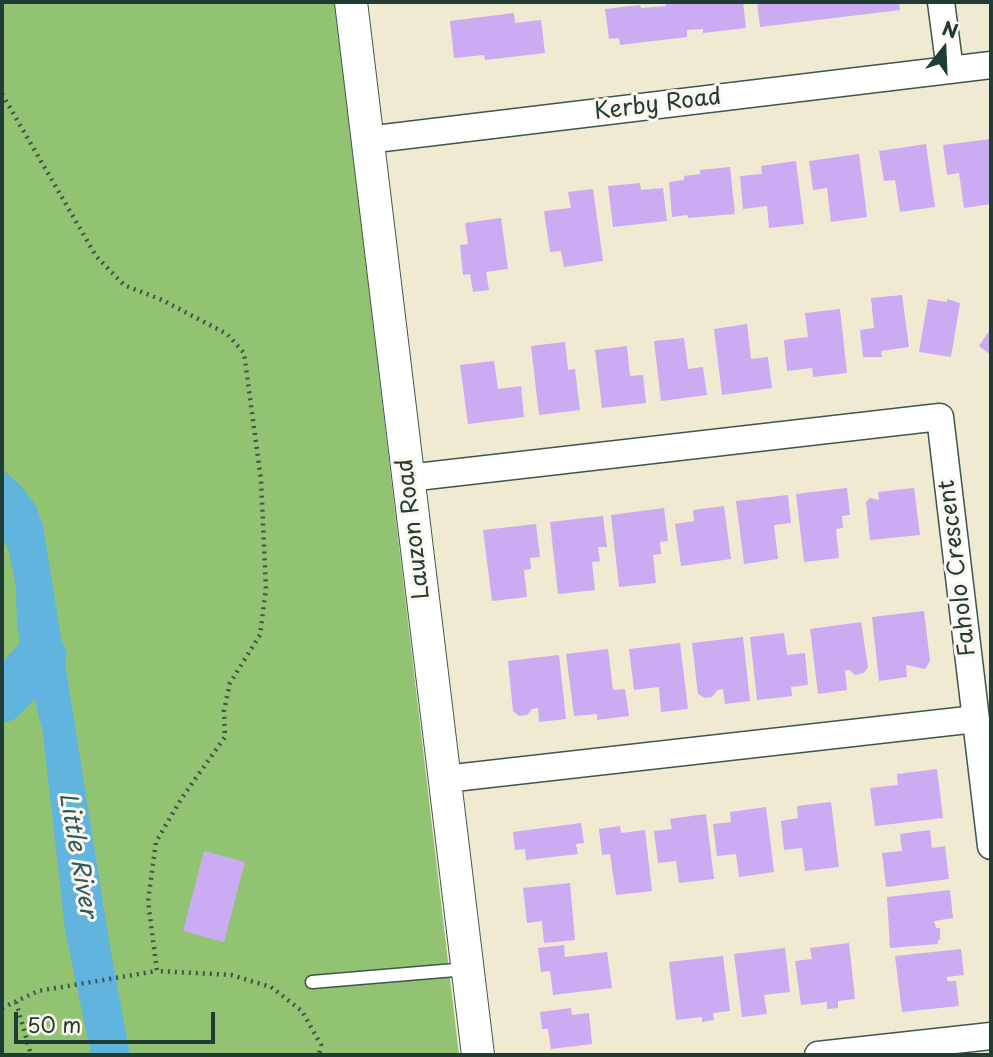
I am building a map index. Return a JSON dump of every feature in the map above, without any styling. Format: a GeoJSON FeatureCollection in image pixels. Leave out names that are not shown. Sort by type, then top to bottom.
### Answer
{"type":"FeatureCollection","features":[{"type":"Feature","properties":{"kind":"street","name":"Lauzon Road"},"geometry":{"type":"LineString","coordinates":[[351,2],[478,1055]]}},
{"type":"Feature","properties":{"kind":"street"},"geometry":{"type":"LineString","coordinates":[[941,2],[950,70]]}},
{"type":"Feature","properties":{"kind":"street","name":"Kerby Road"},"geometry":{"type":"LineString","coordinates":[[367,140],[991,65]]}},
{"type":"Feature","properties":{"kind":"street","name":"Faholo Crescent"},"geometry":{"type":"LineString","coordinates":[[408,478],[940,417],[976,719]]}},
{"type":"Feature","properties":{"kind":"street"},"geometry":{"type":"LineString","coordinates":[[445,779],[976,719],[991,846]]}},
{"type":"Feature","properties":{"kind":"street"},"geometry":{"type":"LineString","coordinates":[[818,1055],[991,1036]]}},
{"type":"Feature","properties":{"kind":"lane"},"geometry":{"type":"LineString","coordinates":[[312,982],[468,968]]}},
{"type":"Feature","properties":{"kind":"path"},"geometry":{"type":"LineString","coordinates":[[2,94],[96,256],[124,285],[162,300],[227,334],[244,353],[261,480],[266,589],[260,635],[230,682],[224,710],[225,737],[181,799],[156,842],[148,901],[157,971]]}},
{"type":"Feature","properties":{"kind":"path"},"geometry":{"type":"LineString","coordinates":[[2,1008],[38,991],[157,971],[231,975],[271,987],[302,1011],[321,1045],[318,1055]]}},
{"type":"Feature","properties":{"kind":"path"},"geometry":{"type":"LineString","coordinates":[[16,1002],[31,1055]]}},
{"type":"Feature","properties":{"kind":"green space"},"geometry":{"type":"Polygon","coordinates":[[[2,2],[335,2],[459,1055],[2,1055],[2,2]]]}},
{"type":"Feature","properties":{"kind":"water"},"geometry":{"type":"Polygon","coordinates":[[[2,469],[35,504],[43,525],[130,1055],[91,1055],[65,930],[43,734],[17,629],[16,587],[8,548],[2,537],[2,469]]]}},
{"type":"Feature","properties":{"kind":"building"},"geometry":{"type":"Polygon","coordinates":[[[665,2],[743,2],[746,28],[703,33],[703,29],[687,30],[687,37],[620,45],[619,38],[609,39],[605,9],[640,5],[641,8],[666,6],[665,2]]]}},
{"type":"Feature","properties":{"kind":"building"},"geometry":{"type":"Polygon","coordinates":[[[757,2],[899,2],[900,10],[760,27],[757,2]]]}},
{"type":"Feature","properties":{"kind":"building"},"geometry":{"type":"Polygon","coordinates":[[[514,13],[515,23],[541,20],[545,53],[485,60],[484,55],[454,58],[450,21],[514,13]]]}},
{"type":"Feature","properties":{"kind":"building"},"geometry":{"type":"Polygon","coordinates":[[[991,139],[991,204],[964,208],[959,173],[947,175],[943,145],[991,139]]]}},
{"type":"Feature","properties":{"kind":"building"},"geometry":{"type":"Polygon","coordinates":[[[926,144],[935,207],[900,212],[895,180],[884,181],[879,151],[926,144]]]}},
{"type":"Feature","properties":{"kind":"building"},"geometry":{"type":"Polygon","coordinates":[[[859,154],[867,217],[831,222],[827,188],[813,190],[809,161],[859,154]]]}},
{"type":"Feature","properties":{"kind":"building"},"geometry":{"type":"Polygon","coordinates":[[[796,161],[804,224],[769,228],[767,206],[743,209],[740,176],[762,174],[761,166],[796,161]]]}},
{"type":"Feature","properties":{"kind":"building"},"geometry":{"type":"Polygon","coordinates":[[[730,167],[735,214],[672,217],[669,182],[700,174],[700,170],[730,167]]]}},
{"type":"Feature","properties":{"kind":"building"},"geometry":{"type":"Polygon","coordinates":[[[640,183],[641,190],[663,188],[667,221],[613,227],[608,186],[640,183]]]}},
{"type":"Feature","properties":{"kind":"building"},"geometry":{"type":"Polygon","coordinates":[[[593,189],[603,261],[564,267],[561,251],[550,252],[544,211],[571,208],[568,192],[593,189]]]}},
{"type":"Feature","properties":{"kind":"building"},"geometry":{"type":"Polygon","coordinates":[[[501,218],[508,269],[486,272],[489,290],[473,292],[470,274],[463,275],[460,245],[468,244],[465,223],[501,218]]]}},
{"type":"Feature","properties":{"kind":"building"},"geometry":{"type":"Polygon","coordinates":[[[902,295],[909,347],[881,351],[882,357],[863,357],[860,330],[874,328],[871,298],[902,295]]]}},
{"type":"Feature","properties":{"kind":"building"},"geometry":{"type":"Polygon","coordinates":[[[928,299],[947,302],[947,299],[960,303],[951,357],[919,352],[928,299]]]}},
{"type":"Feature","properties":{"kind":"building"},"geometry":{"type":"Polygon","coordinates":[[[840,309],[847,373],[813,377],[812,368],[787,371],[784,340],[808,337],[805,313],[840,309]]]}},
{"type":"Feature","properties":{"kind":"building"},"geometry":{"type":"Polygon","coordinates":[[[747,324],[751,359],[768,357],[772,388],[722,395],[714,329],[747,324]]]}},
{"type":"Feature","properties":{"kind":"building"},"geometry":{"type":"Polygon","coordinates":[[[991,328],[991,355],[979,346],[991,328]]]}},
{"type":"Feature","properties":{"kind":"building"},"geometry":{"type":"Polygon","coordinates":[[[684,338],[688,369],[703,367],[707,395],[661,401],[654,341],[684,338]]]}},
{"type":"Feature","properties":{"kind":"building"},"geometry":{"type":"Polygon","coordinates":[[[565,342],[568,370],[575,369],[580,410],[539,415],[531,346],[565,342]]]}},
{"type":"Feature","properties":{"kind":"building"},"geometry":{"type":"Polygon","coordinates":[[[627,346],[630,376],[643,375],[646,403],[602,408],[595,350],[627,346]]]}},
{"type":"Feature","properties":{"kind":"building"},"geometry":{"type":"Polygon","coordinates":[[[494,361],[498,389],[521,386],[524,417],[468,424],[460,365],[494,361]]]}},
{"type":"Feature","properties":{"kind":"building"},"geometry":{"type":"Polygon","coordinates":[[[847,488],[850,515],[842,516],[843,528],[836,529],[839,558],[804,562],[796,494],[847,488]]]}},
{"type":"Feature","properties":{"kind":"building"},"geometry":{"type":"Polygon","coordinates":[[[914,488],[920,535],[870,540],[866,502],[870,498],[879,500],[878,492],[914,488]]]}},
{"type":"Feature","properties":{"kind":"building"},"geometry":{"type":"Polygon","coordinates":[[[788,495],[791,523],[774,525],[778,559],[744,564],[736,501],[788,495]]]}},
{"type":"Feature","properties":{"kind":"building"},"geometry":{"type":"Polygon","coordinates":[[[724,506],[731,559],[681,566],[675,524],[694,521],[693,510],[724,506]]]}},
{"type":"Feature","properties":{"kind":"building"},"geometry":{"type":"Polygon","coordinates":[[[664,508],[668,541],[660,542],[661,554],[653,555],[656,583],[619,587],[611,515],[664,508]]]}},
{"type":"Feature","properties":{"kind":"building"},"geometry":{"type":"Polygon","coordinates":[[[603,516],[607,547],[598,547],[600,561],[592,562],[595,590],[558,594],[550,522],[603,516]]]}},
{"type":"Feature","properties":{"kind":"building"},"geometry":{"type":"Polygon","coordinates":[[[536,524],[540,557],[530,558],[531,569],[524,570],[527,597],[492,601],[483,530],[536,524]]]}},
{"type":"Feature","properties":{"kind":"building"},"geometry":{"type":"Polygon","coordinates":[[[924,611],[930,661],[925,669],[906,665],[907,677],[879,681],[872,617],[924,611]]]}},
{"type":"Feature","properties":{"kind":"building"},"geometry":{"type":"Polygon","coordinates":[[[861,622],[868,667],[864,673],[855,675],[850,670],[845,670],[847,690],[818,694],[810,629],[861,622]]]}},
{"type":"Feature","properties":{"kind":"building"},"geometry":{"type":"Polygon","coordinates":[[[784,633],[787,655],[805,653],[808,685],[791,687],[792,696],[757,700],[750,637],[784,633]]]}},
{"type":"Feature","properties":{"kind":"building"},"geometry":{"type":"Polygon","coordinates":[[[743,637],[750,701],[725,704],[723,689],[718,690],[712,697],[705,698],[698,694],[692,643],[743,637]]]}},
{"type":"Feature","properties":{"kind":"building"},"geometry":{"type":"Polygon","coordinates":[[[680,643],[688,709],[661,712],[659,687],[634,690],[629,649],[680,643]]]}},
{"type":"Feature","properties":{"kind":"building"},"geometry":{"type":"Polygon","coordinates":[[[608,649],[613,690],[625,689],[629,716],[597,720],[597,714],[574,716],[566,654],[608,649]]]}},
{"type":"Feature","properties":{"kind":"building"},"geometry":{"type":"Polygon","coordinates":[[[559,655],[566,719],[539,722],[538,708],[532,709],[527,715],[519,716],[513,711],[508,661],[559,655]]]}},
{"type":"Feature","properties":{"kind":"building"},"geometry":{"type":"Polygon","coordinates":[[[937,769],[943,818],[875,826],[870,788],[898,785],[897,774],[937,769]]]}},
{"type":"Feature","properties":{"kind":"building"},"geometry":{"type":"Polygon","coordinates":[[[831,802],[839,867],[805,871],[802,848],[784,850],[781,821],[798,818],[797,806],[831,802]]]}},
{"type":"Feature","properties":{"kind":"building"},"geometry":{"type":"Polygon","coordinates":[[[766,807],[774,872],[739,877],[736,854],[717,856],[713,824],[731,822],[730,812],[766,807]]]}},
{"type":"Feature","properties":{"kind":"building"},"geometry":{"type":"Polygon","coordinates":[[[706,814],[714,879],[679,883],[676,861],[658,863],[654,831],[672,829],[670,819],[706,814]]]}},
{"type":"Feature","properties":{"kind":"building"},"geometry":{"type":"Polygon","coordinates":[[[581,823],[584,843],[576,844],[578,854],[526,860],[525,849],[515,850],[513,832],[581,823]]]}},
{"type":"Feature","properties":{"kind":"building"},"geometry":{"type":"Polygon","coordinates":[[[620,826],[621,833],[645,830],[652,891],[616,895],[610,854],[602,855],[599,829],[620,826]]]}},
{"type":"Feature","properties":{"kind":"building"},"geometry":{"type":"Polygon","coordinates":[[[930,830],[932,848],[945,846],[949,879],[886,887],[882,853],[902,851],[900,834],[930,830]]]}},
{"type":"Feature","properties":{"kind":"building"},"geometry":{"type":"Polygon","coordinates":[[[204,851],[245,862],[224,942],[183,931],[204,851]]]}},
{"type":"Feature","properties":{"kind":"building"},"geometry":{"type":"Polygon","coordinates":[[[570,883],[575,940],[544,943],[542,921],[527,923],[523,888],[570,883]]]}},
{"type":"Feature","properties":{"kind":"building"},"geometry":{"type":"Polygon","coordinates":[[[950,890],[953,918],[934,921],[936,928],[940,928],[938,944],[890,948],[887,897],[950,890]]]}},
{"type":"Feature","properties":{"kind":"building"},"geometry":{"type":"Polygon","coordinates":[[[849,943],[855,999],[838,1001],[838,1008],[827,1009],[827,1002],[801,1005],[795,961],[812,959],[810,948],[849,943]]]}},
{"type":"Feature","properties":{"kind":"building"},"geometry":{"type":"Polygon","coordinates":[[[564,945],[565,957],[607,952],[612,988],[553,995],[550,971],[541,972],[538,948],[564,945]]]}},
{"type":"Feature","properties":{"kind":"building"},"geometry":{"type":"Polygon","coordinates":[[[785,948],[790,992],[764,995],[767,1014],[742,1017],[734,954],[785,948]]]}},
{"type":"Feature","properties":{"kind":"building"},"geometry":{"type":"Polygon","coordinates":[[[961,949],[964,975],[947,977],[947,981],[956,981],[959,1006],[902,1012],[895,956],[961,949]]]}},
{"type":"Feature","properties":{"kind":"building"},"geometry":{"type":"Polygon","coordinates":[[[723,956],[730,1011],[713,1013],[714,1020],[702,1022],[702,1017],[676,1020],[669,962],[723,956]]]}},
{"type":"Feature","properties":{"kind":"building"},"geometry":{"type":"Polygon","coordinates":[[[571,1008],[572,1015],[589,1013],[592,1044],[551,1049],[548,1029],[542,1029],[540,1012],[571,1008]]]}},
{"type":"Feature","properties":{"kind":"waterway","name":"Little River"},"geometry":{"type":"LineString","coordinates":[[2,698],[42,655]]}}]}
